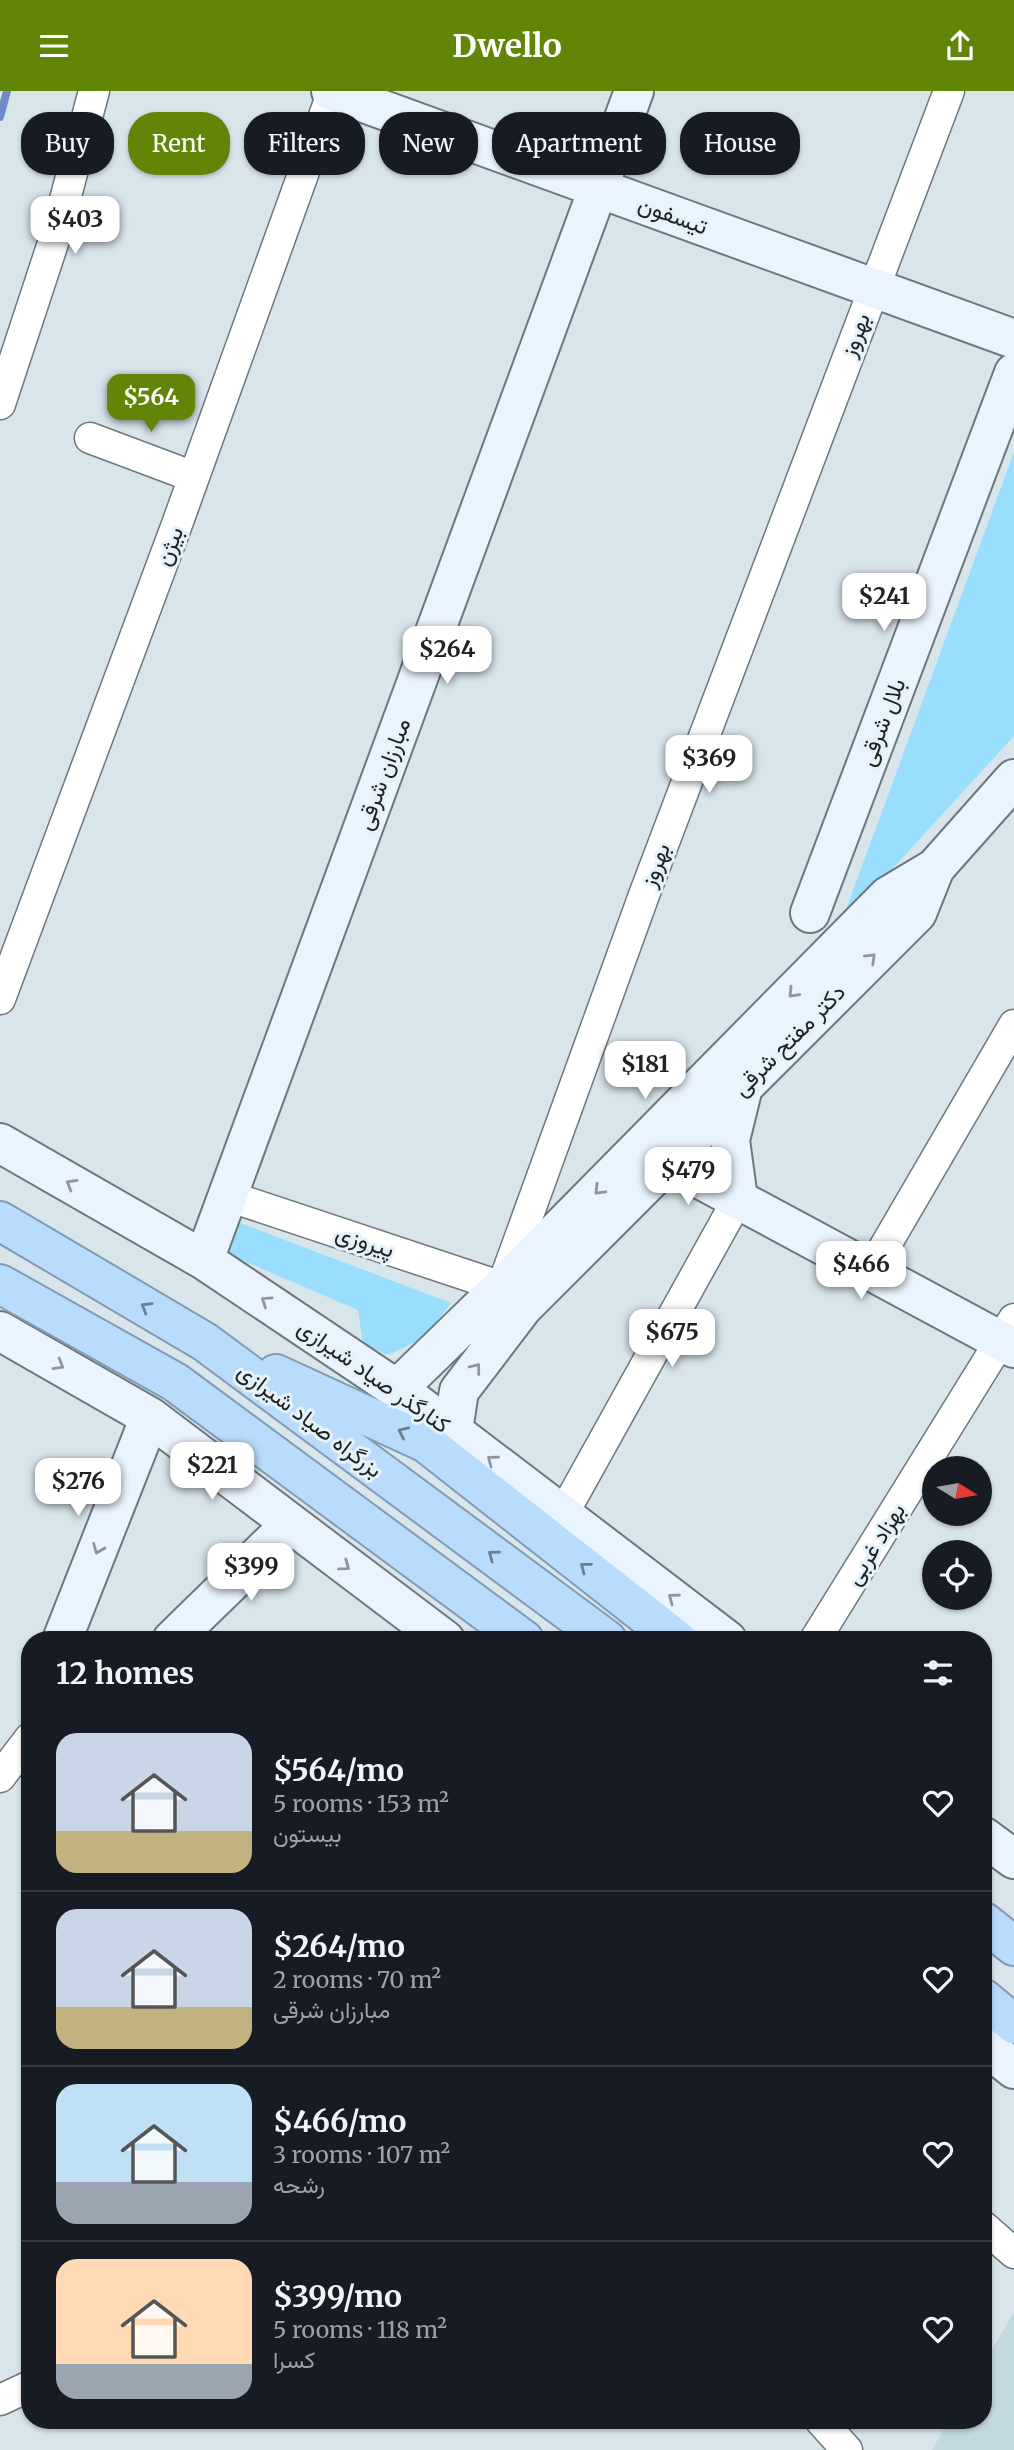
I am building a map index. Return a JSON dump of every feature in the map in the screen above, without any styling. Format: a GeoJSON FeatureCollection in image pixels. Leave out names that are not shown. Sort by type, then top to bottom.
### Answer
{"type":"FeatureCollection","features":[{"type":"Feature","properties":{"kind":"highway","name":"بزرگراه صیاد شیرازی"},"geometry":{"type":"LineString","coordinates":[[0,1221],[205,1342],[595,1631]]}},
{"type":"Feature","properties":{"kind":"highway"},"geometry":{"type":"LineString","coordinates":[[0,1284],[175,1382],[512,1631]]}},
{"type":"Feature","properties":{"kind":"highway"},"geometry":{"type":"LineString","coordinates":[[205,1342],[426,1443],[666,1631]]}},
{"type":"Feature","properties":{"kind":"highway"},"geometry":{"type":"LineString","coordinates":[[175,1382],[386,1565],[471,1631]]}},
{"type":"Feature","properties":{"kind":"highway"},"geometry":{"type":"LineString","coordinates":[[992,1929],[1014,1946]]}},
{"type":"Feature","properties":{"kind":"highway"},"geometry":{"type":"LineString","coordinates":[[992,2006],[1014,2024]]}},
{"type":"Feature","properties":{"kind":"street"},"geometry":{"type":"LineString","coordinates":[[0,404],[55,237],[94,91]]}},
{"type":"Feature","properties":{"kind":"street","name":"تیسفون"},"geometry":{"type":"LineString","coordinates":[[332,91],[1014,339]]}},
{"type":"Feature","properties":{"kind":"street","name":"بیژن"},"geometry":{"type":"LineString","coordinates":[[0,999],[194,477],[332,91]]}},
{"type":"Feature","properties":{"kind":"street","name":"مبارزان شرقی"},"geometry":{"type":"LineString","coordinates":[[204,1260],[634,91]]}},
{"type":"Feature","properties":{"kind":"street","name":"بهروز"},"geometry":{"type":"LineString","coordinates":[[513,1297],[649,882],[949,91]]}},
{"type":"Feature","properties":{"kind":"street","name":"بلال شرقی"},"geometry":{"type":"LineString","coordinates":[[810,913],[1014,373]]}},
{"type":"Feature","properties":{"kind":"street"},"geometry":{"type":"LineString","coordinates":[[90,438],[194,477]]}},
{"type":"Feature","properties":{"kind":"street","name":"دکتر مفتح شرقی"},"geometry":{"type":"LineString","coordinates":[[397,1389],[513,1297],[654,1155],[888,896],[935,868],[1014,779]]}},
{"type":"Feature","properties":{"kind":"street","name":"دکتر مفتح شرقی"},"geometry":{"type":"LineString","coordinates":[[654,1155],[743,1087],[917,913],[935,868]]}},
{"type":"Feature","properties":{"kind":"street"},"geometry":{"type":"LineString","coordinates":[[870,1272],[1014,1025]]}},
{"type":"Feature","properties":{"kind":"street"},"geometry":{"type":"LineString","coordinates":[[563,1514],[738,1199],[730,1140],[743,1087]]}},
{"type":"Feature","properties":{"kind":"street","name":"کنارگذر صیاد شیرازی"},"geometry":{"type":"LineString","coordinates":[[0,1143],[204,1260],[397,1389],[715,1631]]}},
{"type":"Feature","properties":{"kind":"street"},"geometry":{"type":"LineString","coordinates":[[654,1155],[870,1272],[1010,1336]]}},
{"type":"Feature","properties":{"kind":"street","name":"پیروزی"},"geometry":{"type":"LineString","coordinates":[[228,1196],[513,1297]]}},
{"type":"Feature","properties":{"kind":"street","name":"دکتر مفتح شرقی"},"geometry":{"type":"LineString","coordinates":[[453,1430],[459,1391],[513,1297]]}},
{"type":"Feature","properties":{"kind":"street"},"geometry":{"type":"LineString","coordinates":[[0,1331],[150,1417],[433,1631]]}},
{"type":"Feature","properties":{"kind":"street","name":"بهزاد غربی"},"geometry":{"type":"LineString","coordinates":[[821,1631],[1010,1336]]}},
{"type":"Feature","properties":{"kind":"street"},"geometry":{"type":"LineString","coordinates":[[66,1631],[150,1417]]}},
{"type":"Feature","properties":{"kind":"street"},"geometry":{"type":"LineString","coordinates":[[181,1631],[290,1525]]}},
{"type":"Feature","properties":{"kind":"street"},"geometry":{"type":"LineString","coordinates":[[0,1777],[21,1750]]}},
{"type":"Feature","properties":{"kind":"street"},"geometry":{"type":"LineString","coordinates":[[992,2051],[1014,2069]]}},
{"type":"Feature","properties":{"kind":"street"},"geometry":{"type":"LineString","coordinates":[[992,2234],[1014,2253]]}},
{"type":"Feature","properties":{"kind":"street"},"geometry":{"type":"LineString","coordinates":[[0,2400],[21,2390]]}},
{"type":"Feature","properties":{"kind":"street"},"geometry":{"type":"LineString","coordinates":[[828,2429],[848,2450]]}},
{"type":"Feature","properties":{"kind":"shaded area"},"geometry":{"type":"Polygon","coordinates":[[[1014,452],[1014,736],[840,926],[1014,452]]]}},
{"type":"Feature","properties":{"kind":"shaded area"},"geometry":{"type":"Polygon","coordinates":[[[240,1223],[451,1303],[424,1338],[388,1355],[363,1344],[358,1310],[223,1252],[240,1223]]]}},
{"type":"Feature","properties":{"kind":"shaded area"},"geometry":{"type":"Polygon","coordinates":[[[1014,2312],[1014,2450],[932,2450],[944,2429],[992,2429],[992,2349],[1014,2312]]]}},
{"type":"Feature","properties":{"kind":"waterway"},"geometry":{"type":"LineString","coordinates":[[0,117],[7,91]]}}]}
